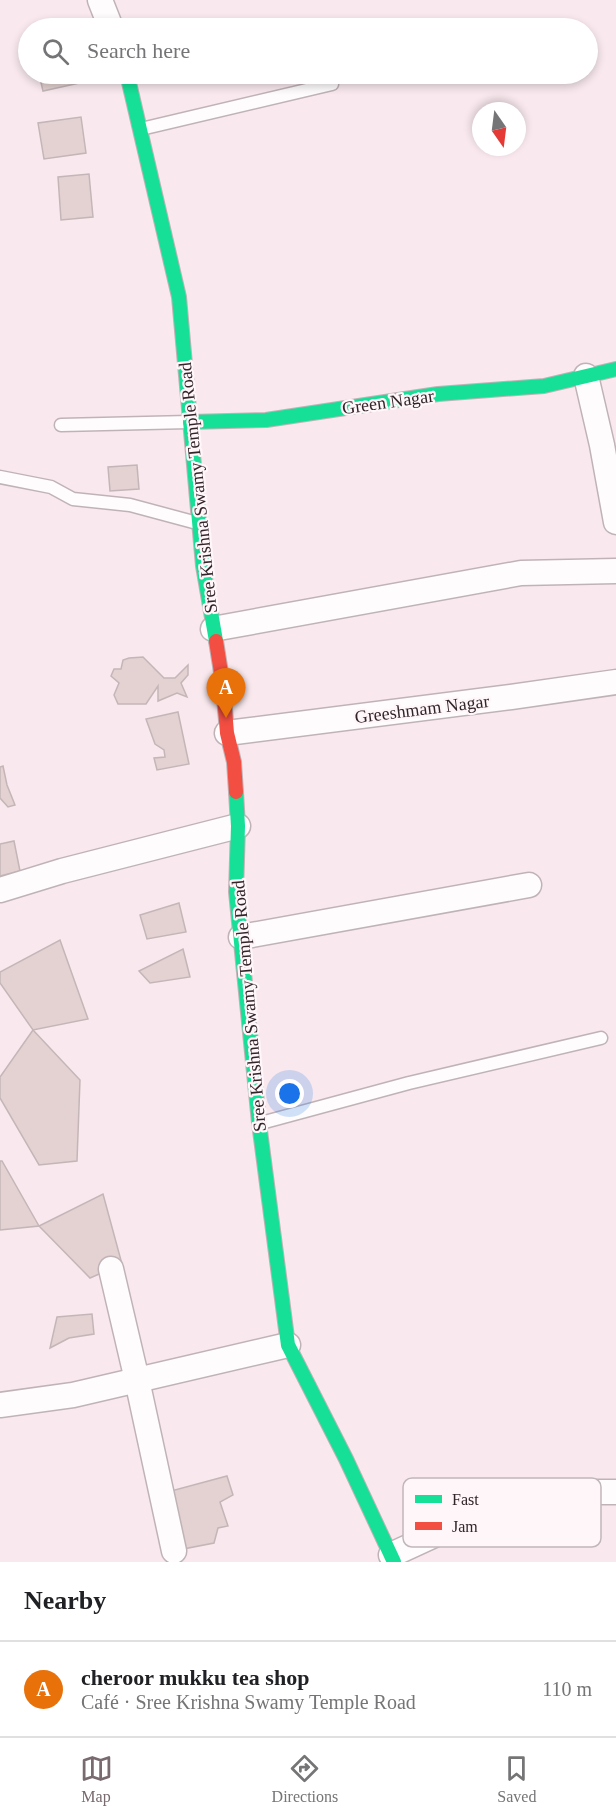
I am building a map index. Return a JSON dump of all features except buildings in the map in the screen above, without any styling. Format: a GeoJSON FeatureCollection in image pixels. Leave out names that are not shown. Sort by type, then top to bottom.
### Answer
{"type":"FeatureCollection","features":[{"type":"Feature","properties":{"kind":"street"},"geometry":{"type":"LineString","coordinates":[[100,0],[107,18]]}},
{"type":"Feature","properties":{"kind":"street","name":"Sree Krishna Swamy Temple Road"},"geometry":{"type":"LineString","coordinates":[[129,84],[179,297],[203,566],[223,685],[227,733],[234,762],[238,826],[236,892],[259,1123],[288,1345],[346,1459],[392,1558]]}},
{"type":"Feature","properties":{"kind":"street","name":"Green Nagar"},"geometry":{"type":"LineString","coordinates":[[190,422],[266,420],[438,394],[544,386],[616,369]]}},
{"type":"Feature","properties":{"kind":"street"},"geometry":{"type":"LineString","coordinates":[[586,376],[616,522]]}},
{"type":"Feature","properties":{"kind":"street"},"geometry":{"type":"LineString","coordinates":[[213,629],[521,573],[616,571]]}},
{"type":"Feature","properties":{"kind":"street","name":"Greeshmam Nagar"},"geometry":{"type":"LineString","coordinates":[[227,733],[616,682]]}},
{"type":"Feature","properties":{"kind":"street"},"geometry":{"type":"LineString","coordinates":[[0,890],[62,871],[238,826]]}},
{"type":"Feature","properties":{"kind":"street"},"geometry":{"type":"LineString","coordinates":[[241,937],[529,885]]}},
{"type":"Feature","properties":{"kind":"street"},"geometry":{"type":"LineString","coordinates":[[111,1269],[174,1551]]}},
{"type":"Feature","properties":{"kind":"street"},"geometry":{"type":"LineString","coordinates":[[0,1405],[73,1395],[288,1345]]}},
{"type":"Feature","properties":{"kind":"street"},"geometry":{"type":"LineString","coordinates":[[392,1558],[415,1547]]}},
{"type":"Feature","properties":{"kind":"lane"},"geometry":{"type":"LineString","coordinates":[[140,129],[332,84]]}},
{"type":"Feature","properties":{"kind":"lane"},"geometry":{"type":"LineString","coordinates":[[61,425],[190,422]]}},
{"type":"Feature","properties":{"kind":"lane"},"geometry":{"type":"LineString","coordinates":[[0,477],[51,487],[73,500],[130,505],[199,524]]}},
{"type":"Feature","properties":{"kind":"lane"},"geometry":{"type":"LineString","coordinates":[[259,1123],[409,1083],[601,1038]]}},
{"type":"Feature","properties":{"kind":"traffic: fast"},"geometry":{"type":"LineString","coordinates":[[129,84],[179,297],[203,566],[216,641]]}},
{"type":"Feature","properties":{"kind":"traffic: fast"},"geometry":{"type":"LineString","coordinates":[[190,422],[266,420],[438,394],[544,386],[616,369]]}},
{"type":"Feature","properties":{"kind":"traffic: fast"},"geometry":{"type":"LineString","coordinates":[[236,792],[238,826],[236,892],[259,1123],[288,1345],[346,1459],[394,1562]]}},
{"type":"Feature","properties":{"kind":"traffic: jam"},"geometry":{"type":"LineString","coordinates":[[216,641],[227,733],[234,762],[236,792]]}},
{"type":"Feature","properties":{"kind":"place","name":"cheroor mukku tea shop"},"geometry":{"type":"Point","coordinates":[226,718]}}]}
